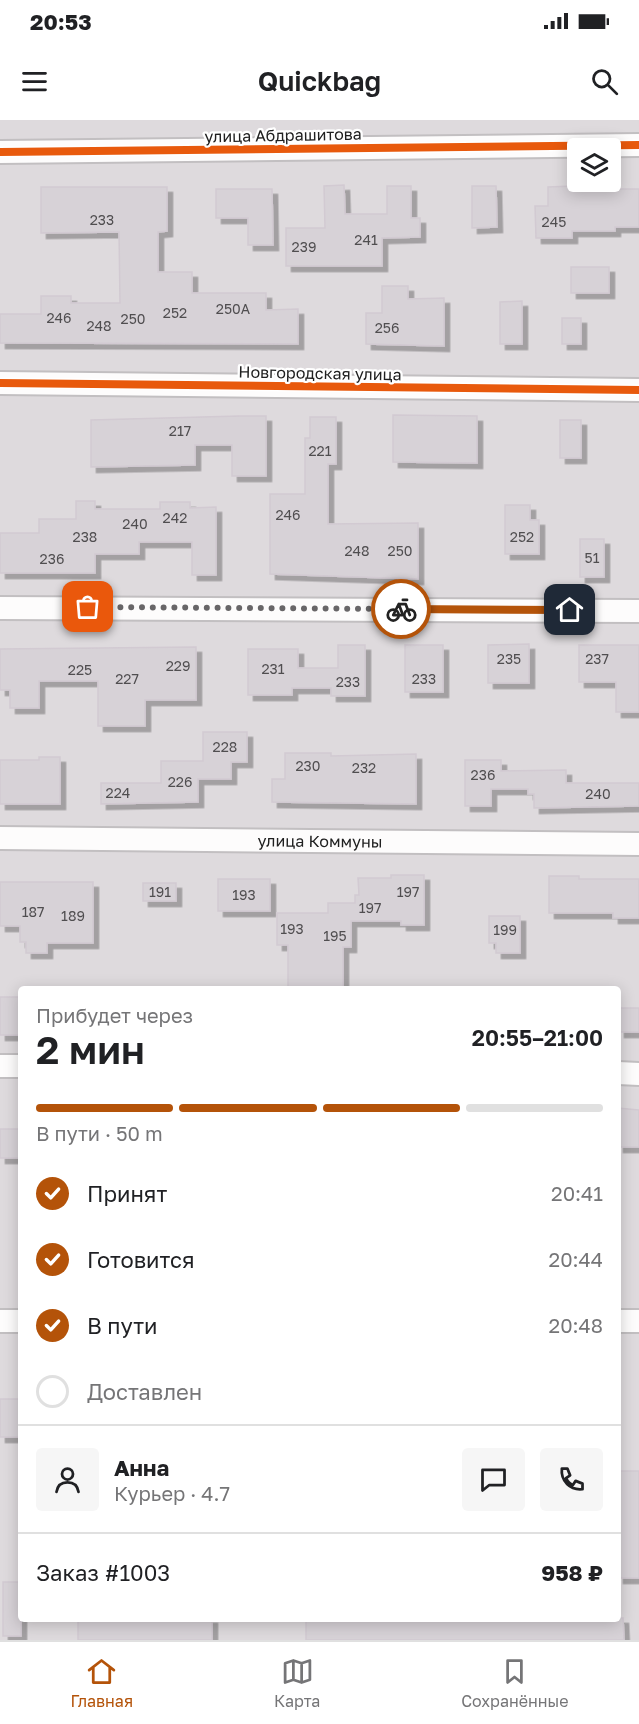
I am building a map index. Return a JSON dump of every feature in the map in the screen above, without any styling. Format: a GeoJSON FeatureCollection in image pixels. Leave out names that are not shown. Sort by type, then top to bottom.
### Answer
{"type":"FeatureCollection","features":[{"type":"Feature","properties":{"kind":"street","name":"улица Абдрашитова"},"geometry":{"type":"LineString","coordinates":[[0,152],[639,145]]}},
{"type":"Feature","properties":{"kind":"street","name":"Новгородская улица"},"geometry":{"type":"LineString","coordinates":[[0,383],[639,390]]}},
{"type":"Feature","properties":{"kind":"street"},"geometry":{"type":"LineString","coordinates":[[0,608],[639,611]]}},
{"type":"Feature","properties":{"kind":"street","name":"улица Коммуны"},"geometry":{"type":"LineString","coordinates":[[0,838],[639,844]]}},
{"type":"Feature","properties":{"kind":"street"},"geometry":{"type":"LineString","coordinates":[[0,1066],[18,1066]]}},
{"type":"Feature","properties":{"kind":"street"},"geometry":{"type":"LineString","coordinates":[[621,1073],[639,1074]]}},
{"type":"Feature","properties":{"kind":"street"},"geometry":{"type":"LineString","coordinates":[[0,1321],[18,1321]]}},
{"type":"Feature","properties":{"kind":"street"},"geometry":{"type":"LineString","coordinates":[[621,1321],[639,1321]]}},
{"type":"Feature","properties":{"kind":"shaded area"},"geometry":{"type":"Polygon","coordinates":[[[0,120],[639,120],[639,1640],[0,1640],[0,120]]]}},
{"type":"Feature","properties":{"kind":"building"},"geometry":{"type":"Polygon","coordinates":[[[344,185],[345,214],[387,214],[387,186],[411,186],[411,218],[420,218],[420,237],[382,238],[382,266],[286,266],[286,228],[325,228],[324,186],[344,185]]]}},
{"type":"Feature","properties":{"kind":"building"},"geometry":{"type":"Polygon","coordinates":[[[472,186],[496,186],[497,227],[472,228],[472,186]]]}},
{"type":"Feature","properties":{"kind":"building"},"geometry":{"type":"Polygon","coordinates":[[[567,186],[567,192],[621,192],[621,189],[639,189],[639,227],[615,227],[615,231],[572,231],[572,238],[536,238],[535,206],[548,206],[548,187],[567,186]]]}},
{"type":"Feature","properties":{"kind":"building"},"geometry":{"type":"Polygon","coordinates":[[[41,187],[167,187],[167,231],[158,232],[158,272],[192,272],[192,293],[266,293],[266,310],[298,309],[298,344],[0,343],[0,314],[41,314],[41,296],[71,296],[71,303],[120,303],[119,232],[41,233],[41,187]]]}},
{"type":"Feature","properties":{"kind":"building"},"geometry":{"type":"Polygon","coordinates":[[[216,189],[272,189],[273,245],[248,245],[248,218],[216,218],[216,189]]]}},
{"type":"Feature","properties":{"kind":"building"},"geometry":{"type":"Polygon","coordinates":[[[571,267],[609,267],[609,293],[571,293],[571,267]]]}},
{"type":"Feature","properties":{"kind":"building"},"geometry":{"type":"Polygon","coordinates":[[[382,286],[408,286],[408,299],[444,298],[444,346],[366,344],[366,313],[382,313],[382,286]]]}},
{"type":"Feature","properties":{"kind":"building"},"geometry":{"type":"Polygon","coordinates":[[[522,301],[522,344],[500,344],[500,302],[522,301]]]}},
{"type":"Feature","properties":{"kind":"building"},"geometry":{"type":"Polygon","coordinates":[[[562,318],[581,318],[581,344],[562,344],[562,318]]]}},
{"type":"Feature","properties":{"kind":"building"},"geometry":{"type":"Polygon","coordinates":[[[393,415],[477,416],[477,463],[393,462],[393,415]]]}},
{"type":"Feature","properties":{"kind":"building"},"geometry":{"type":"Polygon","coordinates":[[[266,416],[266,476],[232,476],[232,445],[195,445],[195,465],[91,467],[91,420],[266,416]]]}},
{"type":"Feature","properties":{"kind":"building"},"geometry":{"type":"Polygon","coordinates":[[[310,417],[336,417],[336,464],[328,464],[328,524],[418,523],[418,579],[270,574],[270,494],[305,494],[305,438],[310,438],[310,417]]]}},
{"type":"Feature","properties":{"kind":"building"},"geometry":{"type":"Polygon","coordinates":[[[560,420],[581,420],[581,458],[560,458],[560,420]]]}},
{"type":"Feature","properties":{"kind":"building"},"geometry":{"type":"Polygon","coordinates":[[[76,501],[95,501],[95,509],[160,509],[160,502],[190,502],[190,508],[216,507],[216,575],[192,575],[192,542],[139,542],[139,554],[95,554],[95,573],[0,573],[0,533],[39,533],[39,519],[76,519],[76,501]]]}},
{"type":"Feature","properties":{"kind":"building"},"geometry":{"type":"Polygon","coordinates":[[[505,505],[530,505],[530,520],[539,520],[539,554],[505,554],[505,505]]]}},
{"type":"Feature","properties":{"kind":"building"},"geometry":{"type":"Polygon","coordinates":[[[580,539],[604,539],[604,577],[580,577],[580,539]]]}},
{"type":"Feature","properties":{"kind":"building"},"geometry":{"type":"Polygon","coordinates":[[[529,644],[529,683],[488,683],[488,645],[529,644]]]}},
{"type":"Feature","properties":{"kind":"building"},"geometry":{"type":"Polygon","coordinates":[[[338,645],[365,645],[365,696],[331,696],[331,688],[292,688],[292,695],[248,695],[248,649],[298,649],[298,668],[338,668],[338,645]]]}},
{"type":"Feature","properties":{"kind":"building"},"geometry":{"type":"Polygon","coordinates":[[[405,645],[443,645],[443,692],[405,692],[405,645]]]}},
{"type":"Feature","properties":{"kind":"building"},"geometry":{"type":"Polygon","coordinates":[[[579,645],[639,645],[639,712],[616,712],[616,682],[579,682],[579,645]]]}},
{"type":"Feature","properties":{"kind":"building"},"geometry":{"type":"Polygon","coordinates":[[[196,647],[196,700],[145,700],[145,726],[98,726],[98,681],[39,681],[39,708],[10,708],[10,690],[0,690],[0,649],[196,647]]]}},
{"type":"Feature","properties":{"kind":"building"},"geometry":{"type":"Polygon","coordinates":[[[203,732],[247,732],[247,762],[231,762],[231,779],[198,779],[198,802],[101,804],[101,783],[161,783],[161,761],[203,761],[203,732]]]}},
{"type":"Feature","properties":{"kind":"building"},"geometry":{"type":"Polygon","coordinates":[[[285,753],[331,753],[331,756],[416,754],[416,804],[272,802],[272,779],[285,779],[285,753]]]}},
{"type":"Feature","properties":{"kind":"building"},"geometry":{"type":"Polygon","coordinates":[[[39,757],[60,757],[60,804],[0,804],[0,760],[39,760],[39,757]]]}},
{"type":"Feature","properties":{"kind":"building"},"geometry":{"type":"Polygon","coordinates":[[[465,760],[501,760],[501,771],[566,770],[566,783],[639,783],[639,806],[534,808],[534,794],[528,794],[528,789],[491,789],[491,806],[465,806],[465,760]]]}},
{"type":"Feature","properties":{"kind":"building"},"geometry":{"type":"Polygon","coordinates":[[[391,875],[424,875],[424,925],[401,925],[401,921],[351,921],[351,947],[343,947],[343,986],[288,986],[288,945],[277,945],[277,913],[328,913],[328,903],[355,903],[355,895],[359,895],[358,878],[391,878],[391,875]]]}},
{"type":"Feature","properties":{"kind":"building"},"geometry":{"type":"Polygon","coordinates":[[[549,876],[579,876],[579,879],[639,879],[639,918],[613,918],[613,913],[549,913],[549,876]]]}},
{"type":"Feature","properties":{"kind":"building"},"geometry":{"type":"Polygon","coordinates":[[[218,879],[270,879],[270,911],[218,911],[218,879]]]}},
{"type":"Feature","properties":{"kind":"building"},"geometry":{"type":"Polygon","coordinates":[[[0,882],[93,882],[93,943],[47,943],[47,953],[26,953],[26,942],[20,942],[20,926],[0,926],[0,882]]]}},
{"type":"Feature","properties":{"kind":"building"},"geometry":{"type":"Polygon","coordinates":[[[143,883],[176,883],[176,901],[143,901],[143,883]]]}},
{"type":"Feature","properties":{"kind":"building"},"geometry":{"type":"Polygon","coordinates":[[[489,916],[520,916],[520,953],[496,953],[496,943],[489,943],[489,916]]]}},
{"type":"Feature","properties":{"kind":"building"},"geometry":{"type":"Polygon","coordinates":[[[0,997],[18,997],[18,1035],[0,1035],[0,997]]]}},
{"type":"Feature","properties":{"kind":"building"},"geometry":{"type":"Polygon","coordinates":[[[621,1008],[639,1008],[639,1032],[621,1032],[621,1008]]]}},
{"type":"Feature","properties":{"kind":"building"},"geometry":{"type":"Polygon","coordinates":[[[621,1108],[639,1110],[639,1147],[621,1147],[621,1108]]]}},
{"type":"Feature","properties":{"kind":"building"},"geometry":{"type":"Polygon","coordinates":[[[0,1129],[18,1129],[18,1158],[0,1158],[0,1129]]]}},
{"type":"Feature","properties":{"kind":"building"},"geometry":{"type":"Polygon","coordinates":[[[0,1399],[18,1399],[18,1437],[0,1437],[0,1399]]]}},
{"type":"Feature","properties":{"kind":"building"},"geometry":{"type":"Polygon","coordinates":[[[621,1471],[639,1471],[639,1578],[621,1578],[621,1471]]]}},
{"type":"Feature","properties":{"kind":"building"},"geometry":{"type":"Polygon","coordinates":[[[3,1582],[18,1582],[18,1622],[21,1622],[21,1636],[3,1636],[3,1582]]]}},
{"type":"Feature","properties":{"kind":"building"},"geometry":{"type":"Polygon","coordinates":[[[623,1618],[624,1640],[306,1640],[306,1622],[621,1622],[623,1618]]]}},
{"type":"Feature","properties":{"kind":"building"},"geometry":{"type":"Polygon","coordinates":[[[78,1622],[212,1622],[212,1640],[78,1640],[78,1622]]]}},
{"type":"Feature","properties":{"kind":"cycle path"},"geometry":{"type":"LineString","coordinates":[[0,152],[639,145]]}},
{"type":"Feature","properties":{"kind":"cycle path"},"geometry":{"type":"LineString","coordinates":[[0,383],[639,390]]}},
{"type":"Feature","properties":{"kind":"way so far"},"geometry":{"type":"LineString","coordinates":[[88,607],[401,609]]}},
{"type":"Feature","properties":{"kind":"route"},"geometry":{"type":"LineString","coordinates":[[401,609],[570,610]]}}]}
